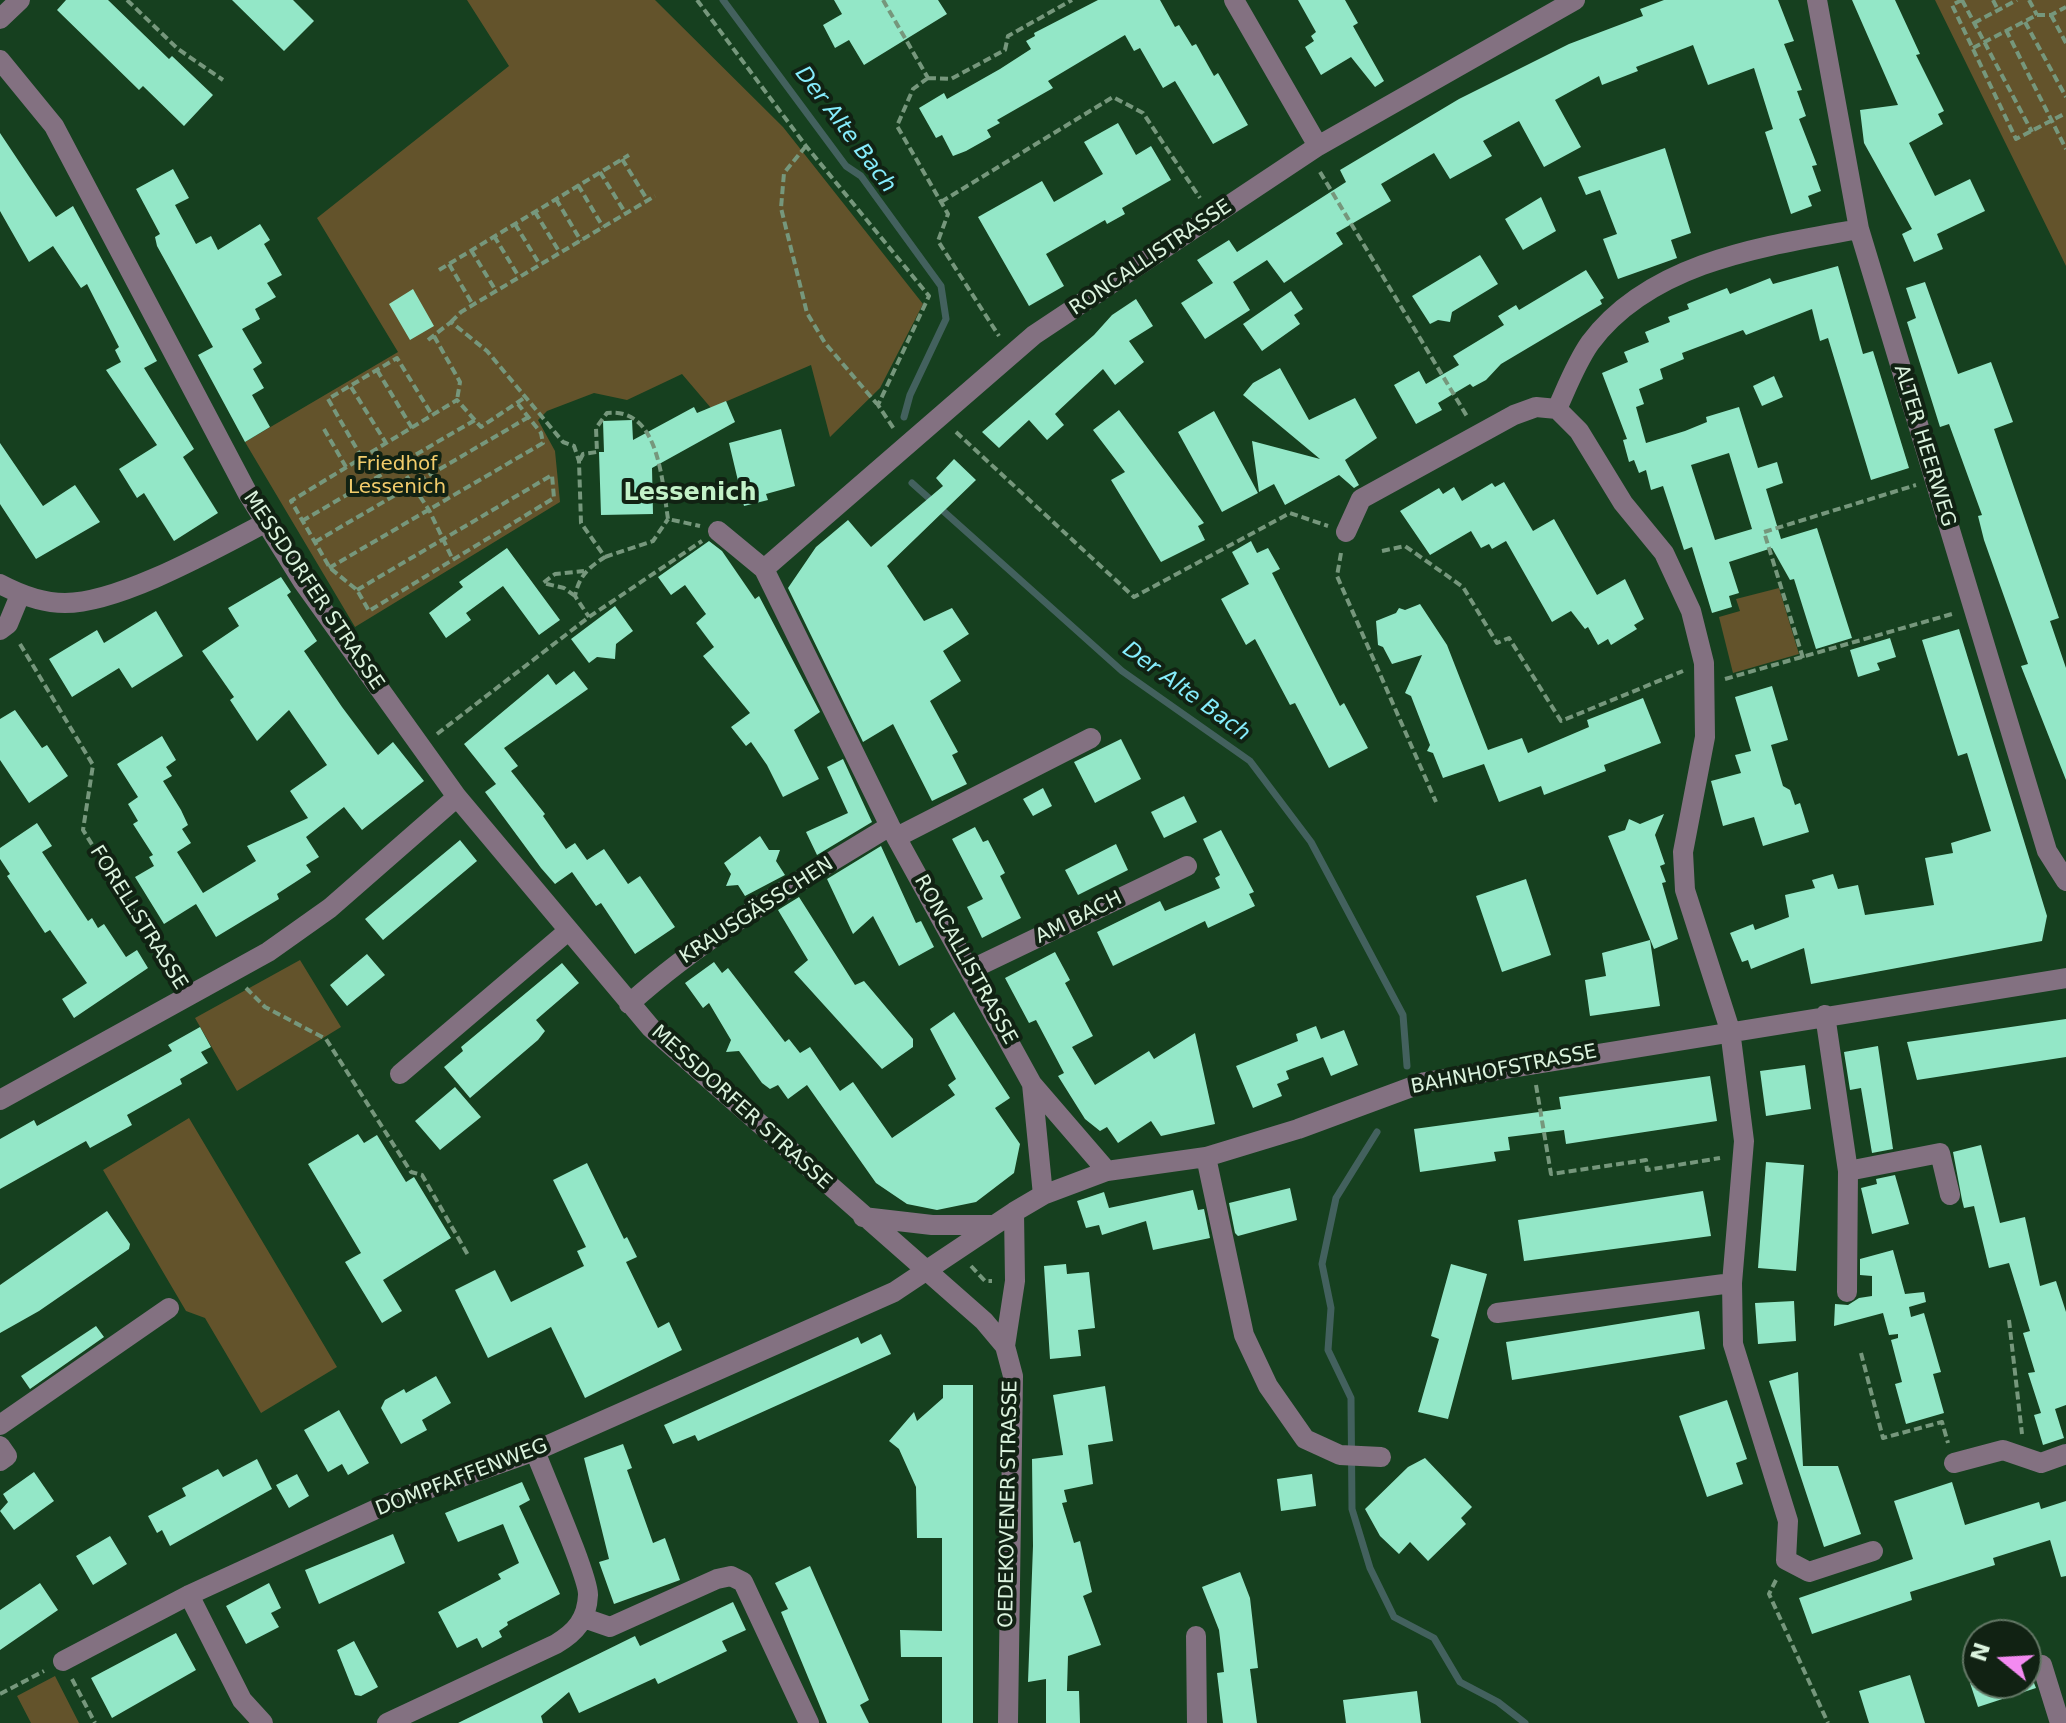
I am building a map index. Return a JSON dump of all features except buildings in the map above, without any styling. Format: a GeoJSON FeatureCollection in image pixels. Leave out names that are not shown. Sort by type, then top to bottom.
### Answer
{"type":"FeatureCollection","features":[{"type":"Feature","properties":{"kind":"street"},"geometry":{"type":"LineString","coordinates":[[0,19],[20,0]]}},
{"type":"Feature","properties":{"kind":"street"},"geometry":{"type":"LineString","coordinates":[[1234,0],[1318,146]]}},
{"type":"Feature","properties":{"kind":"street","name":"RONCALLISTRASSE"},"geometry":{"type":"LineString","coordinates":[[764,569],[1034,335],[1318,146],[1575,0]]}},
{"type":"Feature","properties":{"kind":"street","name":"ALTER HEERWEG"},"geometry":{"type":"LineString","coordinates":[[1817,0],[1859,229],[2047,851],[2066,881]]}},
{"type":"Feature","properties":{"kind":"street","name":"MESSDORFER STRASSE"},"geometry":{"type":"LineString","coordinates":[[3,67],[54,126],[265,523],[303,582],[457,797],[651,1028],[928,1271]]}},
{"type":"Feature","properties":{"kind":"street"},"geometry":{"type":"LineString","coordinates":[[1557,409],[1590,344],[1615,316],[1650,289],[1760,247],[1859,229]]}},
{"type":"Feature","properties":{"kind":"street"},"geometry":{"type":"LineString","coordinates":[[1346,532],[1361,499],[1477,433],[1536,407],[1557,409],[1579,431],[1623,503],[1664,553],[1691,611],[1707,684],[1705,737],[1683,852],[1685,890],[1730,1030],[1744,1141],[1732,1283],[1733,1344],[1788,1521],[1786,1560],[1809,1572],[1873,1551]]}},
{"type":"Feature","properties":{"kind":"street"},"geometry":{"type":"LineString","coordinates":[[0,584],[20,595],[64,603],[104,598],[265,523]]}},
{"type":"Feature","properties":{"kind":"street","name":"RONCALLISTRASSE"},"geometry":{"type":"LineString","coordinates":[[718,531],[764,569],[894,832],[1032,1084],[1107,1171]]}},
{"type":"Feature","properties":{"kind":"street"},"geometry":{"type":"LineString","coordinates":[[4,627],[20,595]]}},
{"type":"Feature","properties":{"kind":"street"},"geometry":{"type":"LineString","coordinates":[[894,832],[1091,738]]}},
{"type":"Feature","properties":{"kind":"street","name":"FORELLSTRASSE"},"geometry":{"type":"LineString","coordinates":[[0,1100],[232,973],[330,908],[457,797]]}},
{"type":"Feature","properties":{"kind":"street","name":"KRAUSGÄSSCHEN"},"geometry":{"type":"LineString","coordinates":[[629,1004],[663,972],[793,885],[894,832]]}},
{"type":"Feature","properties":{"kind":"street","name":"AM BACH"},"geometry":{"type":"LineString","coordinates":[[970,970],[1187,866]]}},
{"type":"Feature","properties":{"kind":"street"},"geometry":{"type":"LineString","coordinates":[[400,1074],[568,931]]}},
{"type":"Feature","properties":{"kind":"street","name":"BAHNHOFSTRASSE"},"geometry":{"type":"LineString","coordinates":[[928,1271],[992,1225],[1043,1195],[1107,1171],[1206,1157],[1298,1129],[1425,1082],[1730,1030],[2066,978]]}},
{"type":"Feature","properties":{"kind":"street"},"geometry":{"type":"LineString","coordinates":[[1825,1015],[1848,1171],[1847,1292]]}},
{"type":"Feature","properties":{"kind":"street","name":"RONCALLISTRASSE"},"geometry":{"type":"LineString","coordinates":[[1032,1084],[1043,1195]]}},
{"type":"Feature","properties":{"kind":"street"},"geometry":{"type":"LineString","coordinates":[[1848,1171],[1940,1153],[1950,1195]]}},
{"type":"Feature","properties":{"kind":"street"},"geometry":{"type":"LineString","coordinates":[[1206,1157],[1251,1356],[1305,1439],[1340,1455],[1374,1457]]}},
{"type":"Feature","properties":{"kind":"street"},"geometry":{"type":"LineString","coordinates":[[1005,1346],[1015,1281],[1014,1212]]}},
{"type":"Feature","properties":{"kind":"street"},"geometry":{"type":"LineString","coordinates":[[863,1217],[932,1225],[992,1225]]}},
{"type":"Feature","properties":{"kind":"street"},"geometry":{"type":"LineString","coordinates":[[928,1271],[984,1321],[1005,1346]]}},
{"type":"Feature","properties":{"kind":"street","name":"DOMPFAFFENWEG"},"geometry":{"type":"LineString","coordinates":[[63,1661],[189,1595],[396,1500],[535,1451],[886,1296],[928,1271]]}},
{"type":"Feature","properties":{"kind":"street"},"geometry":{"type":"LineString","coordinates":[[1497,1313],[1732,1283]]}},
{"type":"Feature","properties":{"kind":"street"},"geometry":{"type":"LineString","coordinates":[[0,1425],[169,1308]]}},
{"type":"Feature","properties":{"kind":"street","name":"OEDEKOVENER STRASSE"},"geometry":{"type":"LineString","coordinates":[[1005,1346],[1013,1376],[1008,1723]]}},
{"type":"Feature","properties":{"kind":"street"},"geometry":{"type":"LineString","coordinates":[[1954,1463],[2003,1450],[2041,1463],[2066,1454]]}},
{"type":"Feature","properties":{"kind":"street"},"geometry":{"type":"LineString","coordinates":[[387,1723],[556,1644],[574,1633],[584,1618],[589,1593],[535,1451]]}},
{"type":"Feature","properties":{"kind":"street"},"geometry":{"type":"LineString","coordinates":[[584,1618],[610,1627],[717,1579],[731,1576],[743,1582],[809,1723]]}},
{"type":"Feature","properties":{"kind":"street"},"geometry":{"type":"LineString","coordinates":[[189,1595],[242,1700],[263,1723]]}},
{"type":"Feature","properties":{"kind":"street"},"geometry":{"type":"LineString","coordinates":[[1196,1636],[1197,1723]]}},
{"type":"Feature","properties":{"kind":"street"},"geometry":{"type":"LineString","coordinates":[[2042,1665],[2060,1723]]}},
{"type":"Feature","properties":{"kind":"path"},"geometry":{"type":"LineString","coordinates":[[127,0],[178,49],[223,80]]}},
{"type":"Feature","properties":{"kind":"path"},"geometry":{"type":"LineString","coordinates":[[697,0],[806,146],[929,296],[878,405]]}},
{"type":"Feature","properties":{"kind":"path"},"geometry":{"type":"LineString","coordinates":[[883,0],[928,78]]}},
{"type":"Feature","properties":{"kind":"path"},"geometry":{"type":"LineString","coordinates":[[1012,355],[938,241],[948,214],[897,126],[913,89],[928,78],[951,79],[1005,50],[1008,36],[1072,0]]}},
{"type":"Feature","properties":{"kind":"path"},"geometry":{"type":"LineString","coordinates":[[2032,132],[1962,0],[1952,5],[2016,139],[2032,132],[2066,113]]}},
{"type":"Feature","properties":{"kind":"path"},"geometry":{"type":"LineString","coordinates":[[1993,0],[1998,10]]}},
{"type":"Feature","properties":{"kind":"path"},"geometry":{"type":"LineString","coordinates":[[1974,23],[2017,0]]}},
{"type":"Feature","properties":{"kind":"path"},"geometry":{"type":"LineString","coordinates":[[2029,0],[2037,15]]}},
{"type":"Feature","properties":{"kind":"path"},"geometry":{"type":"LineString","coordinates":[[1973,48],[2037,15],[2051,15],[2066,7]]}},
{"type":"Feature","properties":{"kind":"path"},"geometry":{"type":"LineString","coordinates":[[2051,15],[2066,43]]}},
{"type":"Feature","properties":{"kind":"path"},"geometry":{"type":"LineString","coordinates":[[2024,21],[2066,97]]}},
{"type":"Feature","properties":{"kind":"path"},"geometry":{"type":"LineString","coordinates":[[2006,30],[2066,149]]}},
{"type":"Feature","properties":{"kind":"path"},"geometry":{"type":"LineString","coordinates":[[1988,81],[2001,75]]}},
{"type":"Feature","properties":{"kind":"path"},"geometry":{"type":"LineString","coordinates":[[941,202],[1113,97],[1143,113],[1213,217]]}},
{"type":"Feature","properties":{"kind":"path"},"geometry":{"type":"LineString","coordinates":[[806,146],[784,173],[781,208],[807,313],[825,343],[878,405],[905,444]]}},
{"type":"Feature","properties":{"kind":"path"},"geometry":{"type":"LineString","coordinates":[[1318,146],[1319,171],[1477,433]]}},
{"type":"Feature","properties":{"kind":"path"},"geometry":{"type":"LineString","coordinates":[[439,270],[629,155]]}},
{"type":"Feature","properties":{"kind":"path"},"geometry":{"type":"LineString","coordinates":[[622,159],[648,201]]}},
{"type":"Feature","properties":{"kind":"path"},"geometry":{"type":"LineString","coordinates":[[600,172],[626,214]]}},
{"type":"Feature","properties":{"kind":"path"},"geometry":{"type":"LineString","coordinates":[[578,185],[603,227]]}},
{"type":"Feature","properties":{"kind":"path"},"geometry":{"type":"LineString","coordinates":[[428,340],[473,305],[655,196]]}},
{"type":"Feature","properties":{"kind":"path"},"geometry":{"type":"LineString","coordinates":[[556,199],[581,241]]}},
{"type":"Feature","properties":{"kind":"path"},"geometry":{"type":"LineString","coordinates":[[535,212],[560,253]]}},
{"type":"Feature","properties":{"kind":"path"},"geometry":{"type":"LineString","coordinates":[[515,224],[540,265]]}},
{"type":"Feature","properties":{"kind":"path"},"geometry":{"type":"LineString","coordinates":[[494,236],[519,277]]}},
{"type":"Feature","properties":{"kind":"path"},"geometry":{"type":"LineString","coordinates":[[471,250],[496,291]]}},
{"type":"Feature","properties":{"kind":"path"},"geometry":{"type":"LineString","coordinates":[[449,264],[473,305]]}},
{"type":"Feature","properties":{"kind":"path"},"geometry":{"type":"LineString","coordinates":[[451,322],[487,351],[563,442],[574,446],[579,461],[581,523],[605,557]]}},
{"type":"Feature","properties":{"kind":"path"},"geometry":{"type":"LineString","coordinates":[[357,590],[552,475],[554,498],[369,611],[357,590],[330,568],[291,501],[457,400],[460,382],[434,336]]}},
{"type":"Feature","properties":{"kind":"path"},"geometry":{"type":"LineString","coordinates":[[362,458],[328,399],[397,358],[432,415]]}},
{"type":"Feature","properties":{"kind":"path"},"geometry":{"type":"LineString","coordinates":[[377,370],[412,428]]}},
{"type":"Feature","properties":{"kind":"path"},"geometry":{"type":"LineString","coordinates":[[351,386],[386,443]]}},
{"type":"Feature","properties":{"kind":"path"},"geometry":{"type":"LineString","coordinates":[[457,400],[481,427],[524,398]]}},
{"type":"Feature","properties":{"kind":"path"},"geometry":{"type":"LineString","coordinates":[[319,571],[330,568],[543,443],[541,433],[517,403]]}},
{"type":"Feature","properties":{"kind":"path"},"geometry":{"type":"LineString","coordinates":[[579,461],[583,454],[597,452],[596,428],[607,413],[623,411],[635,417],[658,455],[668,519],[653,541],[605,557],[584,571],[555,574],[543,583],[564,588],[575,596],[589,617]]}},
{"type":"Feature","properties":{"kind":"path"},"geometry":{"type":"LineString","coordinates":[[315,542],[528,417]]}},
{"type":"Feature","properties":{"kind":"path"},"geometry":{"type":"LineString","coordinates":[[940,417],[1134,597],[1290,513],[1346,532],[1337,576],[1436,802]]}},
{"type":"Feature","properties":{"kind":"path"},"geometry":{"type":"LineString","coordinates":[[302,521],[475,420]]}},
{"type":"Feature","properties":{"kind":"path"},"geometry":{"type":"LineString","coordinates":[[324,429],[346,467]]}},
{"type":"Feature","properties":{"kind":"path"},"geometry":{"type":"LineString","coordinates":[[400,466],[429,510],[453,560]]}},
{"type":"Feature","properties":{"kind":"path"},"geometry":{"type":"LineString","coordinates":[[1803,658],[1764,532],[1933,479]]}},
{"type":"Feature","properties":{"kind":"path"},"geometry":{"type":"LineString","coordinates":[[668,519],[718,531]]}},
{"type":"Feature","properties":{"kind":"path"},"geometry":{"type":"LineString","coordinates":[[420,747],[589,617],[718,531]]}},
{"type":"Feature","properties":{"kind":"path"},"geometry":{"type":"LineString","coordinates":[[1382,551],[1405,546],[1463,587],[1497,643],[1509,638],[1561,721],[1704,663]]}},
{"type":"Feature","properties":{"kind":"path"},"geometry":{"type":"LineString","coordinates":[[575,596],[584,571]]}},
{"type":"Feature","properties":{"kind":"path"},"geometry":{"type":"LineString","coordinates":[[1707,684],[1973,608]]}},
{"type":"Feature","properties":{"kind":"path","name":"FORELLSTRASSE"},"geometry":{"type":"LineString","coordinates":[[4,627],[93,765],[83,830],[188,998]]}},
{"type":"Feature","properties":{"kind":"path"},"geometry":{"type":"LineString","coordinates":[[232,973],[265,1007],[326,1039],[411,1172],[422,1175],[468,1255]]}},
{"type":"Feature","properties":{"kind":"path"},"geometry":{"type":"LineString","coordinates":[[1532,1064],[1551,1174],[1646,1160],[1647,1170],[1743,1155]]}},
{"type":"Feature","properties":{"kind":"path"},"geometry":{"type":"LineString","coordinates":[[971,1266],[985,1281],[1005,1281]]}},
{"type":"Feature","properties":{"kind":"path"},"geometry":{"type":"LineString","coordinates":[[2009,1320],[2025,1460]]}},
{"type":"Feature","properties":{"kind":"path"},"geometry":{"type":"LineString","coordinates":[[1861,1353],[1883,1438],[1942,1422],[1954,1463]]}},
{"type":"Feature","properties":{"kind":"path"},"geometry":{"type":"LineString","coordinates":[[1786,1560],[1769,1594],[1828,1723]]}},
{"type":"Feature","properties":{"kind":"path"},"geometry":{"type":"LineString","coordinates":[[0,1694],[63,1661],[95,1723]]}},
{"type":"Feature","properties":{"kind":"green space","name":"Friedhof Lessenich"},"geometry":{"type":"Polygon","coordinates":[[[467,0],[655,0],[783,127],[923,304],[880,388],[830,437],[811,365],[711,408],[682,374],[627,400],[594,393],[547,411],[538,420],[555,451],[560,502],[355,627],[245,442],[398,352],[317,218],[509,66],[467,0]]]}},
{"type":"Feature","properties":{"kind":"green space"},"geometry":{"type":"Polygon","coordinates":[[[1935,0],[2066,0],[2066,266],[1935,0]]]}},
{"type":"Feature","properties":{"kind":"green space"},"geometry":{"type":"Polygon","coordinates":[[[1779,588],[1799,654],[1733,673],[1719,617],[1740,611],[1736,599],[1779,588]]]}},
{"type":"Feature","properties":{"kind":"green space"},"geometry":{"type":"Polygon","coordinates":[[[300,960],[341,1027],[237,1091],[195,1018],[300,960]]]}},
{"type":"Feature","properties":{"kind":"green space"},"geometry":{"type":"Polygon","coordinates":[[[189,1118],[337,1367],[261,1413],[205,1318],[186,1311],[103,1170],[189,1118]]]}},
{"type":"Feature","properties":{"kind":"green space"},"geometry":{"type":"Polygon","coordinates":[[[55,1676],[79,1723],[31,1723],[17,1696],[55,1676]]]}},
{"type":"Feature","properties":{"kind":"waterway","name":"Der Alte Bach"},"geometry":{"type":"LineString","coordinates":[[723,0],[846,166],[861,176],[941,286],[946,319],[910,395],[904,417]]}},
{"type":"Feature","properties":{"kind":"waterway","name":"Der Alte Bach"},"geometry":{"type":"LineString","coordinates":[[912,483],[1122,671],[1250,761],[1311,842],[1403,1015],[1407,1066]]}},
{"type":"Feature","properties":{"kind":"waterway","name":"Der Alte Bach"},"geometry":{"type":"LineString","coordinates":[[1377,1132],[1336,1198],[1322,1264],[1331,1308],[1328,1350],[1351,1398],[1352,1509],[1370,1568],[1394,1617],[1434,1638],[1460,1682],[1498,1702],[1525,1723]]}},
{"type":"Feature","properties":{"kind":"district","name":"Lessenich"},"geometry":{"type":"Point","coordinates":[690,494]}}]}
